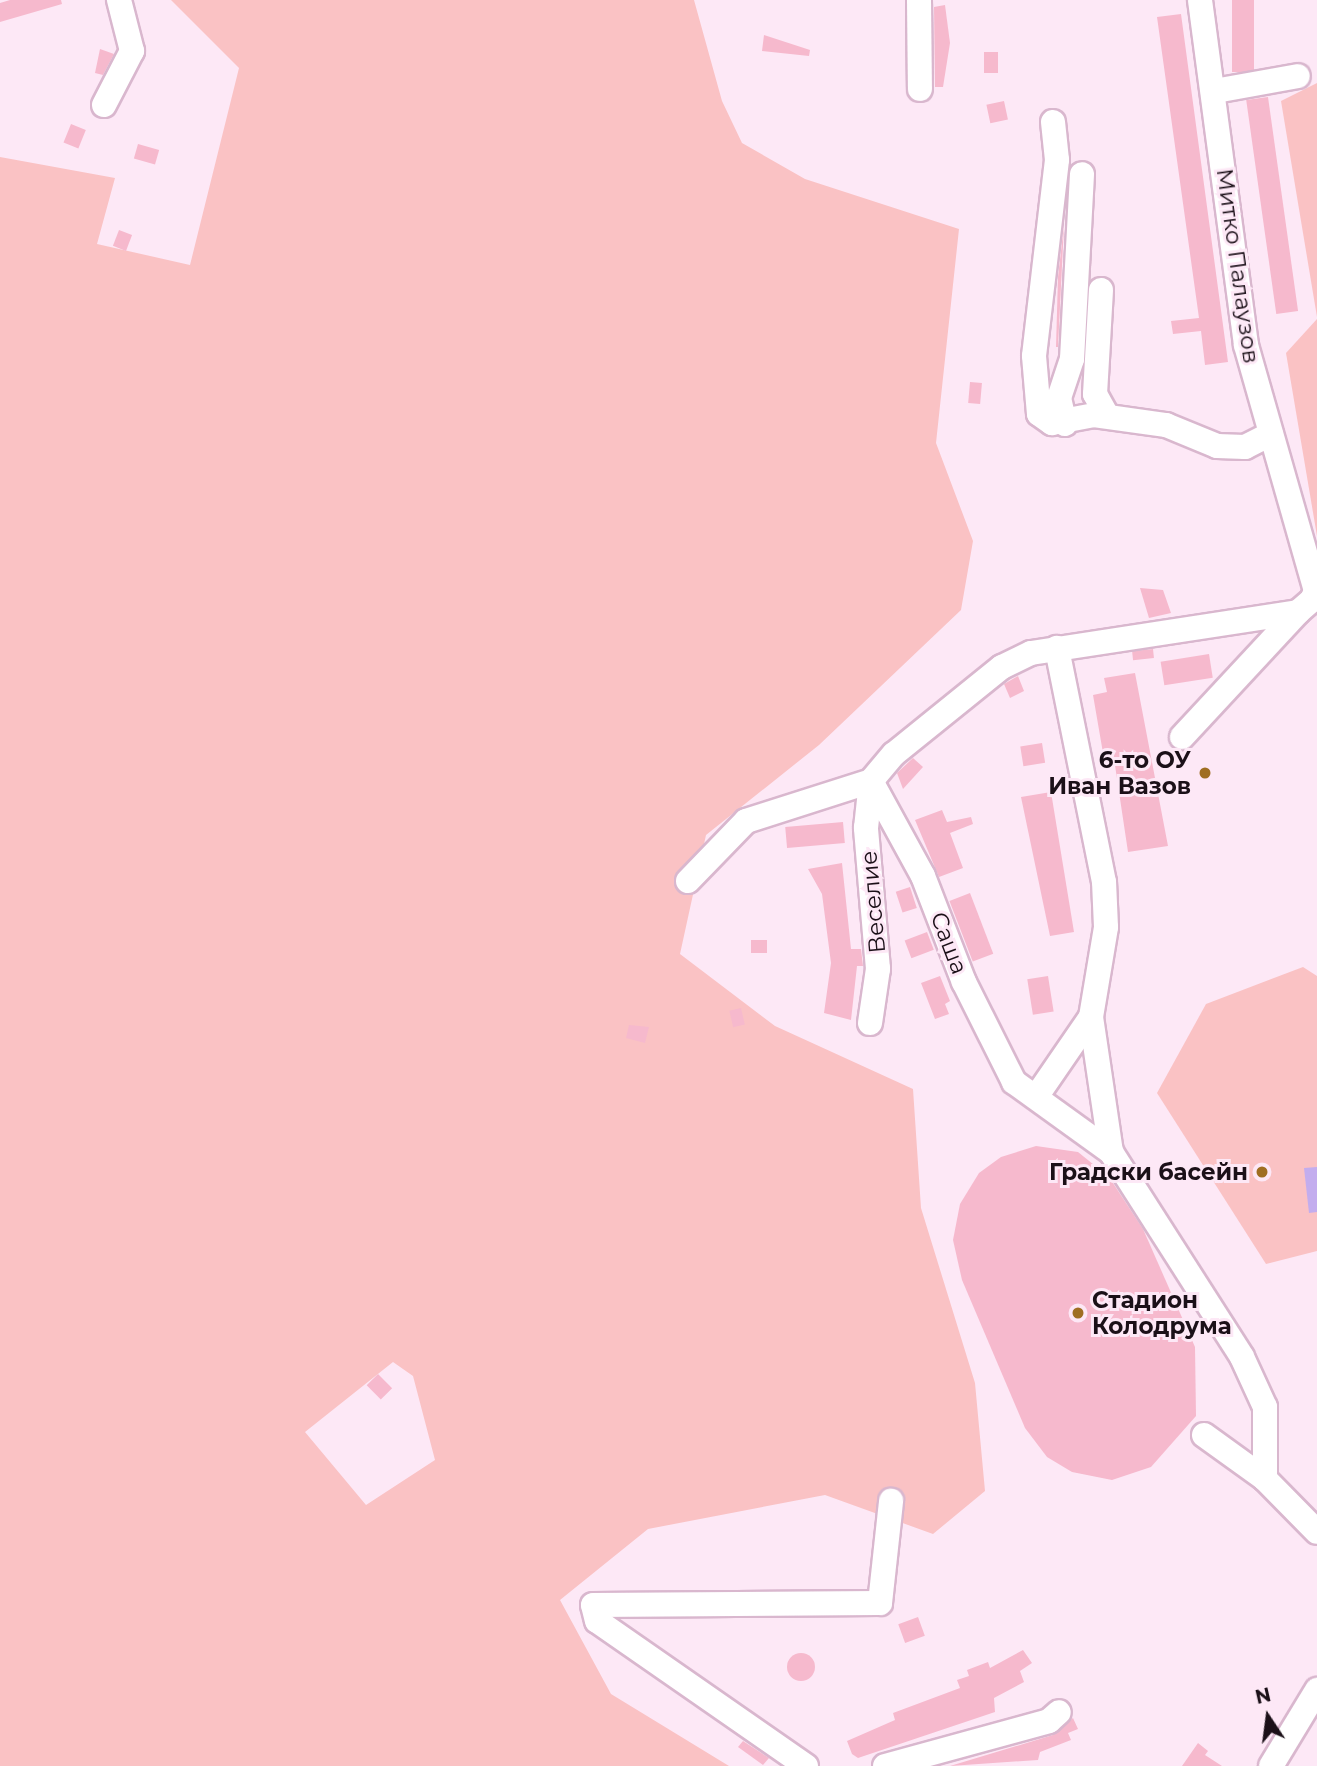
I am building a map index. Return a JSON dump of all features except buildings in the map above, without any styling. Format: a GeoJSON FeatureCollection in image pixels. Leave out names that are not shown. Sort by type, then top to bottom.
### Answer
{"type":"FeatureCollection","features":[{"type":"Feature","properties":{"kind":"street"},"geometry":{"type":"LineString","coordinates":[[104,105],[132,51],[119,0]]}},
{"type":"Feature","properties":{"kind":"street"},"geometry":{"type":"LineString","coordinates":[[919,0],[920,89]]}},
{"type":"Feature","properties":{"kind":"street","name":"Митко Палаузов"},"geometry":{"type":"LineString","coordinates":[[1200,0],[1215,90],[1246,345],[1316,590],[1303,609]]}},
{"type":"Feature","properties":{"kind":"street"},"geometry":{"type":"LineString","coordinates":[[1215,90],[1298,76]]}},
{"type":"Feature","properties":{"kind":"street"},"geometry":{"type":"LineString","coordinates":[[1053,122],[1057,160],[1040,268],[1035,401],[1039,414],[1065,424],[1107,416],[1166,425],[1217,446],[1245,447],[1271,434]]}},
{"type":"Feature","properties":{"kind":"street"},"geometry":{"type":"LineString","coordinates":[[1065,424],[1059,398],[1072,359],[1082,174]]}},
{"type":"Feature","properties":{"kind":"street"},"geometry":{"type":"LineString","coordinates":[[1101,290],[1095,394],[1107,416]]}},
{"type":"Feature","properties":{"kind":"street"},"geometry":{"type":"LineString","coordinates":[[688,881],[746,821],[772,808],[871,781],[894,754],[1002,667],[1057,648],[1303,609]]}},
{"type":"Feature","properties":{"kind":"street"},"geometry":{"type":"LineString","coordinates":[[1182,737],[1303,609]]}},
{"type":"Feature","properties":{"kind":"street"},"geometry":{"type":"LineString","coordinates":[[1036,1097],[1091,1017],[1103,973],[1104,882],[1057,648]]}},
{"type":"Feature","properties":{"kind":"street","name":"Веселие"},"geometry":{"type":"LineString","coordinates":[[870,1023],[878,970],[866,828],[871,781]]}},
{"type":"Feature","properties":{"kind":"street","name":"Саша"},"geometry":{"type":"LineString","coordinates":[[871,781],[923,876],[1001,1061],[1014,1082],[1111,1152]]}},
{"type":"Feature","properties":{"kind":"street"},"geometry":{"type":"LineString","coordinates":[[1091,1017],[1111,1152],[1256,1382],[1265,1407],[1265,1479]]}},
{"type":"Feature","properties":{"kind":"street"},"geometry":{"type":"LineString","coordinates":[[1204,1435],[1265,1479],[1317,1532]]}},
{"type":"Feature","properties":{"kind":"street"},"geometry":{"type":"LineString","coordinates":[[806,1766],[708,1695],[597,1621],[593,1605],[880,1603],[891,1501]]}},
{"type":"Feature","properties":{"kind":"street"},"geometry":{"type":"LineString","coordinates":[[1271,1766],[1317,1690]]}},
{"type":"Feature","properties":{"kind":"street"},"geometry":{"type":"LineString","coordinates":[[885,1766],[1049,1721],[1059,1712]]}},
{"type":"Feature","properties":{"kind":"shaded area"},"geometry":{"type":"Polygon","coordinates":[[[171,0],[694,0],[722,101],[742,143],[805,179],[959,229],[936,443],[973,541],[961,610],[819,745],[706,835],[680,954],[775,1026],[913,1089],[921,1208],[975,1383],[985,1491],[933,1534],[825,1495],[648,1529],[560,1600],[611,1694],[729,1766],[0,1766],[0,157],[115,178],[97,244],[190,265],[239,68],[171,0]],[[393,1362],[305,1432],[366,1505],[435,1460],[413,1376],[393,1362]]]}},
{"type":"Feature","properties":{"kind":"shaded area"},"geometry":{"type":"Polygon","coordinates":[[[1317,83],[1317,317],[1281,101],[1317,83]]]}},
{"type":"Feature","properties":{"kind":"shaded area"},"geometry":{"type":"Polygon","coordinates":[[[1317,319],[1317,536],[1286,353],[1317,319]]]}},
{"type":"Feature","properties":{"kind":"shaded area","name":"Градски басейн"},"geometry":{"type":"Polygon","coordinates":[[[1303,967],[1317,976],[1317,1251],[1266,1264],[1157,1093],[1206,1004],[1303,967]]]}},
{"type":"Feature","properties":{"kind":"shaded area"},"geometry":{"type":"Polygon","coordinates":[[[1317,1167],[1317,1212],[1309,1213],[1304,1168],[1317,1167]]]}},
{"type":"Feature","properties":{"kind":"place","name":"6-то ОУ Иван Вазов"},"geometry":{"type":"Point","coordinates":[1205,773]}},
{"type":"Feature","properties":{"kind":"place","name":"Градски басейн"},"geometry":{"type":"Point","coordinates":[1262,1172]}},
{"type":"Feature","properties":{"kind":"place","name":"Стадион Колодрума"},"geometry":{"type":"Point","coordinates":[1078,1313]}}]}
